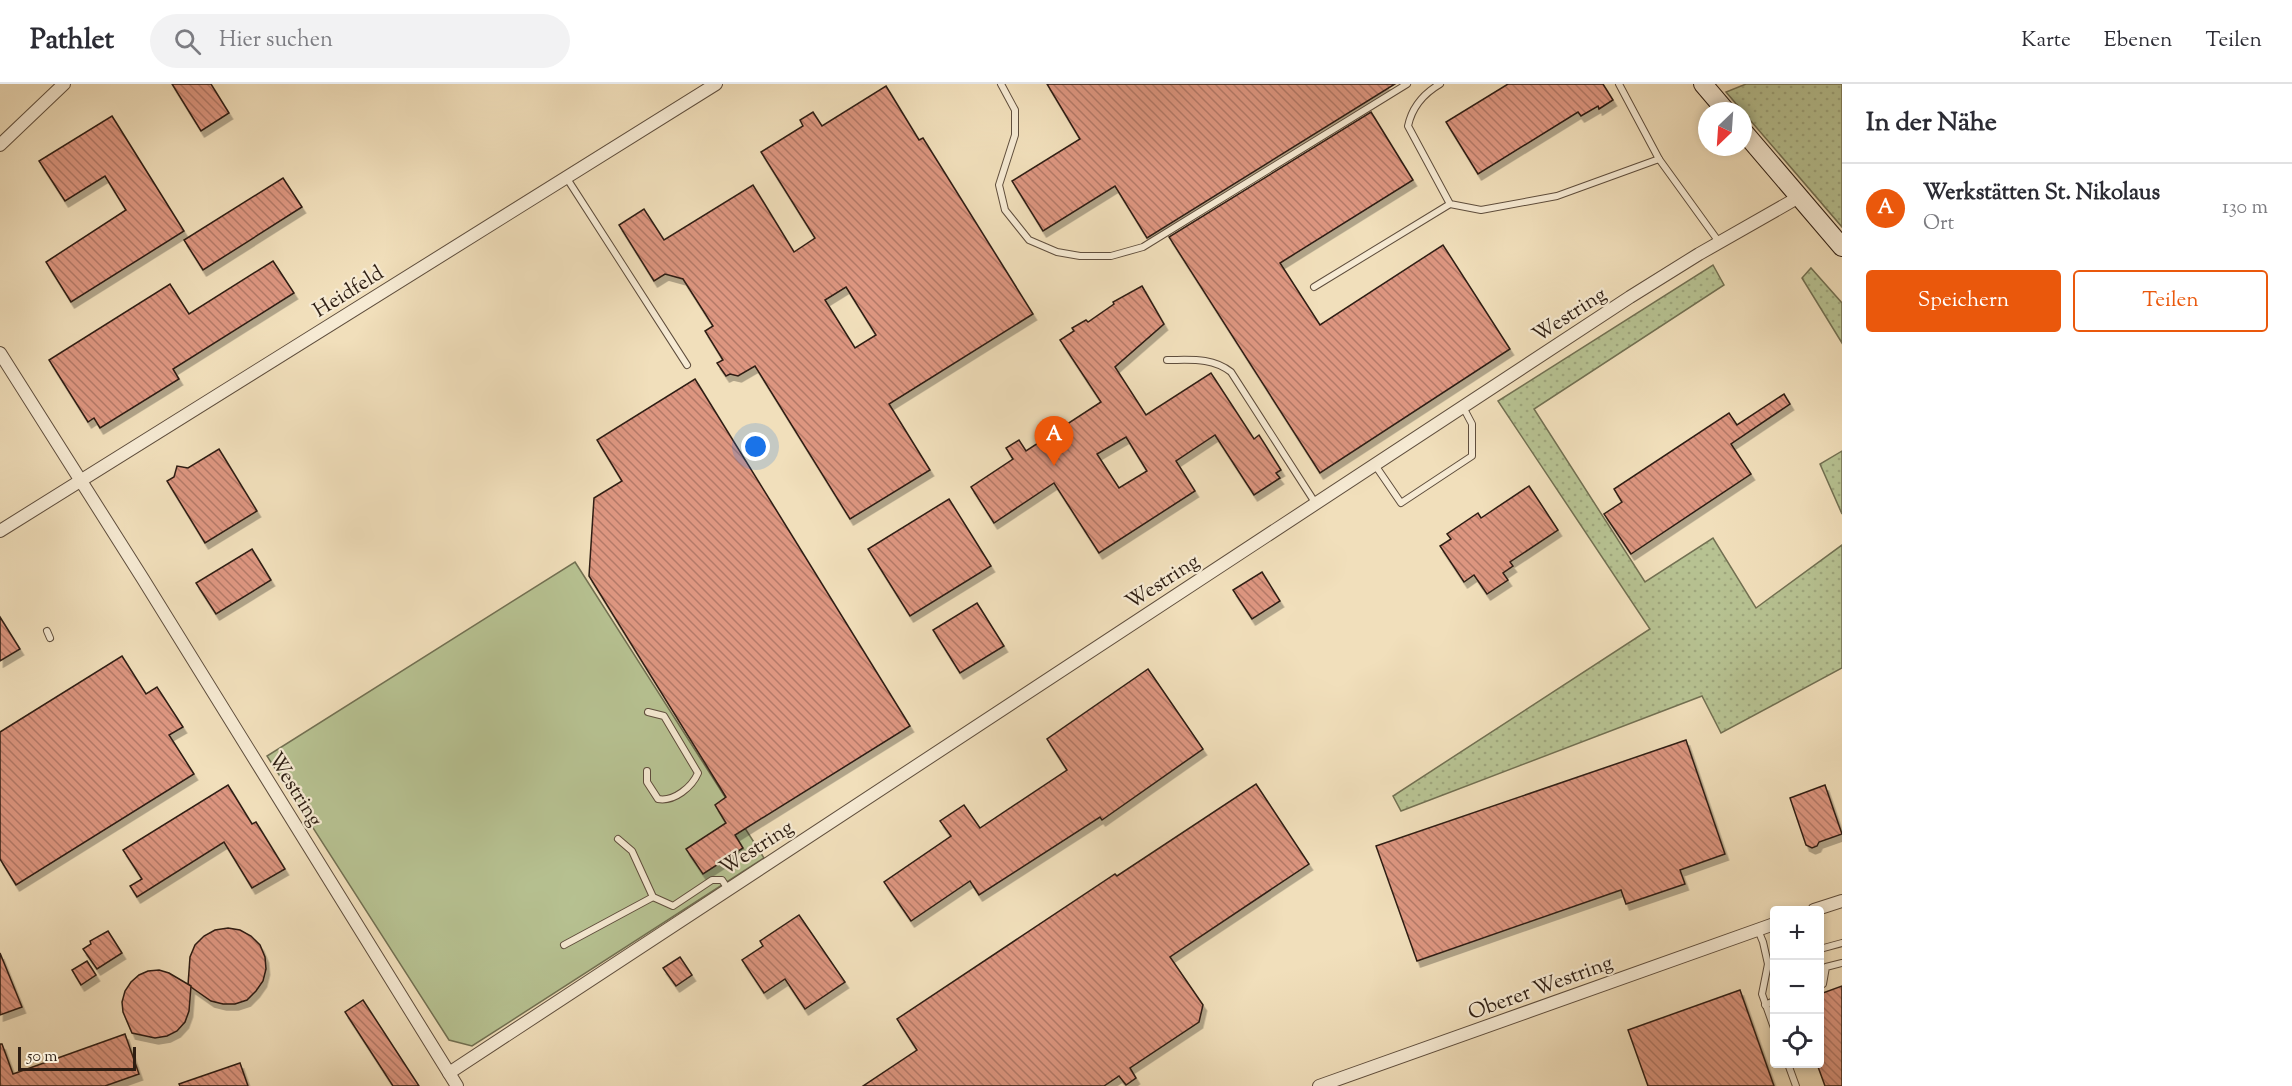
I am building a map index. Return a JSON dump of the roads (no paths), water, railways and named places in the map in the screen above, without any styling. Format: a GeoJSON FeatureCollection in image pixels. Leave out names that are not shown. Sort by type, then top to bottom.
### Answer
{"type":"FeatureCollection","features":[{"type":"Feature","properties":{"kind":"main road"},"geometry":{"type":"LineString","coordinates":[[1703,84],[1718,102]]}},
{"type":"Feature","properties":{"kind":"main road"},"geometry":{"type":"LineString","coordinates":[[1752,142],[1842,247]]}},
{"type":"Feature","properties":{"kind":"street"},"geometry":{"type":"LineString","coordinates":[[0,145],[64,84]]}},
{"type":"Feature","properties":{"kind":"street","name":"Heidfeld"},"geometry":{"type":"LineString","coordinates":[[0,531],[716,84]]}},
{"type":"Feature","properties":{"kind":"street","name":"Westring"},"geometry":{"type":"LineString","coordinates":[[0,353],[449,1073],[1630,297],[1719,242],[1799,197]]}},
{"type":"Feature","properties":{"kind":"street"},"geometry":{"type":"LineString","coordinates":[[1824,907],[1842,901]]}},
{"type":"Feature","properties":{"kind":"street","name":"Oberer Westring"},"geometry":{"type":"LineString","coordinates":[[1319,1086],[1770,926]]}},
{"type":"Feature","properties":{"kind":"street"},"geometry":{"type":"LineString","coordinates":[[449,1073],[457,1086]]}},
{"type":"Feature","properties":{"kind":"lane"},"geometry":{"type":"LineString","coordinates":[[1001,84],[1015,110],[1015,135],[999,185],[1005,210],[1029,240],[1057,252],[1080,256],[1111,256],[1143,247],[1407,84]]}},
{"type":"Feature","properties":{"kind":"lane"},"geometry":{"type":"LineString","coordinates":[[1440,84],[1426,92],[1411,113],[1408,126],[1450,204]]}},
{"type":"Feature","properties":{"kind":"lane"},"geometry":{"type":"LineString","coordinates":[[1619,84],[1659,159],[1719,242]]}},
{"type":"Feature","properties":{"kind":"lane"},"geometry":{"type":"LineString","coordinates":[[1314,287],[1450,204],[1481,210],[1557,196],[1659,159]]}},
{"type":"Feature","properties":{"kind":"lane"},"geometry":{"type":"LineString","coordinates":[[566,177],[687,364]]}},
{"type":"Feature","properties":{"kind":"lane"},"geometry":{"type":"LineString","coordinates":[[1167,360],[1206,360],[1231,372],[1316,504]]}},
{"type":"Feature","properties":{"kind":"lane"},"geometry":{"type":"LineString","coordinates":[[1375,465],[1401,503],[1472,456],[1472,424],[1463,407]]}},
{"type":"Feature","properties":{"kind":"lane"},"geometry":{"type":"LineString","coordinates":[[647,771],[647,782],[658,800],[666,801],[694,784],[698,773],[664,716],[648,712]]}},
{"type":"Feature","properties":{"kind":"lane"},"geometry":{"type":"LineString","coordinates":[[618,839],[632,851],[653,897],[674,906],[712,880],[722,880],[728,889]]}},
{"type":"Feature","properties":{"kind":"lane"},"geometry":{"type":"LineString","coordinates":[[564,945],[653,897]]}},
{"type":"Feature","properties":{"kind":"lane"},"geometry":{"type":"LineString","coordinates":[[1758,930],[1770,960]]}},
{"type":"Feature","properties":{"kind":"lane"},"geometry":{"type":"LineString","coordinates":[[1824,948],[1842,943]]}},
{"type":"Feature","properties":{"kind":"lane"},"geometry":{"type":"LineString","coordinates":[[1824,980],[1827,968],[1842,963]]}},
{"type":"Feature","properties":{"kind":"lane"},"geometry":{"type":"LineString","coordinates":[[1770,966],[1762,994],[1770,1016]]}},
{"type":"Feature","properties":{"kind":"lane"},"geometry":{"type":"LineString","coordinates":[[1766,1005],[1770,1003]]}},
{"type":"Feature","properties":{"kind":"lane"},"geometry":{"type":"LineString","coordinates":[[1790,1068],[1797,1086]]}},
{"type":"Feature","properties":{"kind":"place","name":"Werkstätten St. Nikolaus"},"geometry":{"type":"Point","coordinates":[1054,466]}}]}
